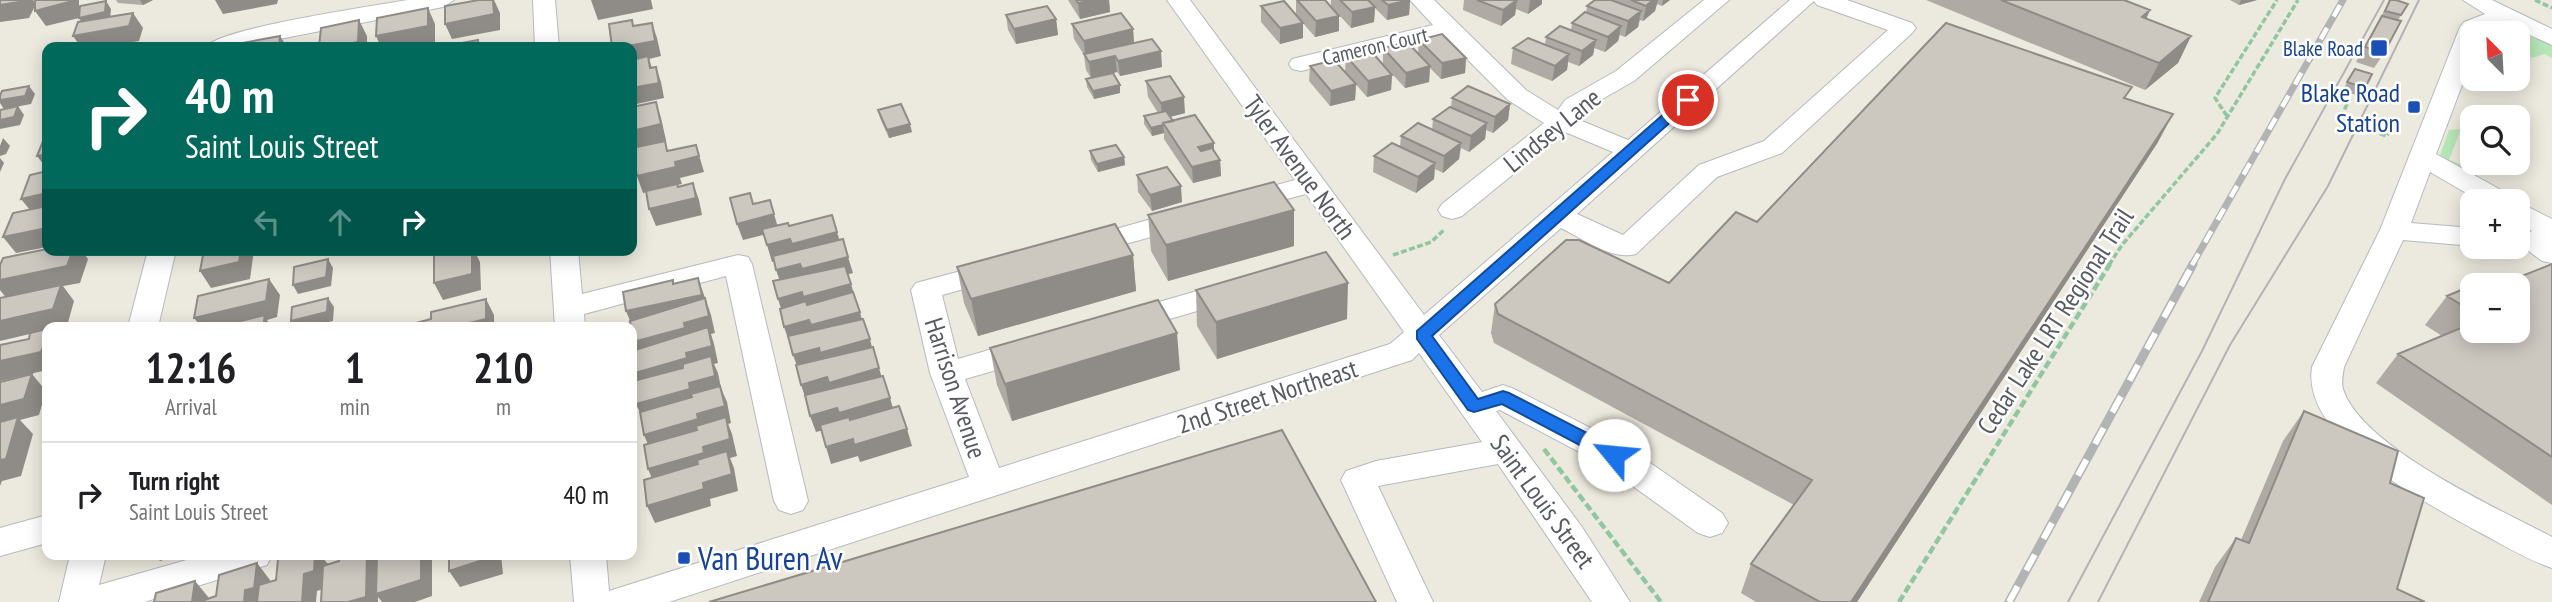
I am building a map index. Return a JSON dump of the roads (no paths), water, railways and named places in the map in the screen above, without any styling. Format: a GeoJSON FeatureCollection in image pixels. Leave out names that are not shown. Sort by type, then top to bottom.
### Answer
{"type":"FeatureCollection","features":[{"type":"Feature","properties":{"kind":"street"},"geometry":{"type":"LineString","coordinates":[[231,42],[443,0]]}},
{"type":"Feature","properties":{"kind":"street"},"geometry":{"type":"LineString","coordinates":[[544,0],[547,42]]}},
{"type":"Feature","properties":{"kind":"street","name":"Tyler Avenue North"},"geometry":{"type":"LineString","coordinates":[[1178,0],[1422,335]]}},
{"type":"Feature","properties":{"kind":"street"},"geometry":{"type":"LineString","coordinates":[[1421,0],[1517,95],[1562,122],[1630,150]]}},
{"type":"Feature","properties":{"kind":"street","name":"Lindsey Lane"},"geometry":{"type":"LineString","coordinates":[[1452,210],[1562,122],[1574,105],[1625,76],[1718,0]]}},
{"type":"Feature","properties":{"kind":"street","name":"2nd Street Northeast"},"geometry":{"type":"LineString","coordinates":[[622,602],[1401,352],[1804,0]]}},
{"type":"Feature","properties":{"kind":"street"},"geometry":{"type":"LineString","coordinates":[[1557,215],[1626,248],[1709,171],[1773,147],[1904,28],[1825,0]]}},
{"type":"Feature","properties":{"kind":"street"},"geometry":{"type":"LineString","coordinates":[[2474,0],[2552,21]]}},
{"type":"Feature","properties":{"kind":"street"},"geometry":{"type":"LineString","coordinates":[[2505,7],[2552,38]]}},
{"type":"Feature","properties":{"kind":"street"},"geometry":{"type":"LineString","coordinates":[[2505,7],[2472,27],[2420,156],[2394,230],[2328,366],[2327,387],[2348,425],[2371,447],[2404,470],[2552,554]]}},
{"type":"Feature","properties":{"kind":"street","name":"Cameron Court"},"geometry":{"type":"LineString","coordinates":[[1301,64],[1449,28]]}},
{"type":"Feature","properties":{"kind":"street"},"geometry":{"type":"LineString","coordinates":[[2420,156],[2479,189]]}},
{"type":"Feature","properties":{"kind":"street"},"geometry":{"type":"LineString","coordinates":[[1059,254],[1312,184]]}},
{"type":"Feature","properties":{"kind":"street"},"geometry":{"type":"LineString","coordinates":[[2530,226],[2541,240]]}},
{"type":"Feature","properties":{"kind":"street"},"geometry":{"type":"LineString","coordinates":[[2394,230],[2460,236]]}},
{"type":"Feature","properties":{"kind":"street"},"geometry":{"type":"LineString","coordinates":[[144,322],[161,256]]}},
{"type":"Feature","properties":{"kind":"street"},"geometry":{"type":"LineString","coordinates":[[564,256],[569,318],[738,264],[791,501]]}},
{"type":"Feature","properties":{"kind":"street","name":"Harrison Avenue"},"geometry":{"type":"LineString","coordinates":[[989,485],[946,373],[933,331],[926,290],[1019,264]]}},
{"type":"Feature","properties":{"kind":"street"},"geometry":{"type":"LineString","coordinates":[[1093,331],[1267,280]]}},
{"type":"Feature","properties":{"kind":"street","name":"Saint Louis Street"},"geometry":{"type":"LineString","coordinates":[[1422,335],[1474,406],[1521,444],[1570,537],[1612,602]]}},
{"type":"Feature","properties":{"kind":"street"},"geometry":{"type":"LineString","coordinates":[[946,373],[1053,342]]}},
{"type":"Feature","properties":{"kind":"street"},"geometry":{"type":"LineString","coordinates":[[1474,406],[1503,397],[1614,455],[1710,523]]}},
{"type":"Feature","properties":{"kind":"street"},"geometry":{"type":"LineString","coordinates":[[1415,602],[1358,480],[1521,444]]}},
{"type":"Feature","properties":{"kind":"street"},"geometry":{"type":"LineString","coordinates":[[0,542],[42,530]]}},
{"type":"Feature","properties":{"kind":"street"},"geometry":{"type":"LineString","coordinates":[[77,602],[87,560]]}},
{"type":"Feature","properties":{"kind":"street"},"geometry":{"type":"LineString","coordinates":[[92,602],[237,560]]}},
{"type":"Feature","properties":{"kind":"street"},"geometry":{"type":"LineString","coordinates":[[588,560],[592,602]]}},
{"type":"Feature","properties":{"kind":"tram line"},"geometry":{"type":"LineString","coordinates":[[2068,602],[2202,351],[2285,179],[2384,0]]}},
{"type":"Feature","properties":{"kind":"tram line"},"geometry":{"type":"LineString","coordinates":[[2098,602],[2230,345],[2328,186],[2419,0]]}},
{"type":"Feature","properties":{"kind":"railway"},"geometry":{"type":"LineString","coordinates":[[2192,265],[2343,0]]}},
{"type":"Feature","properties":{"kind":"railway"},"geometry":{"type":"LineString","coordinates":[[2009,602],[2193,264]]}},
{"type":"Feature","properties":{"kind":"place","name":"Blake Road"},"geometry":{"type":"Point","coordinates":[2379,48]}},
{"type":"Feature","properties":{"kind":"place","name":"Blake Road Station"},"geometry":{"type":"Point","coordinates":[2414,107]}},
{"type":"Feature","properties":{"kind":"place","name":"Van Buren Av"},"geometry":{"type":"Point","coordinates":[684,558]}}]}
